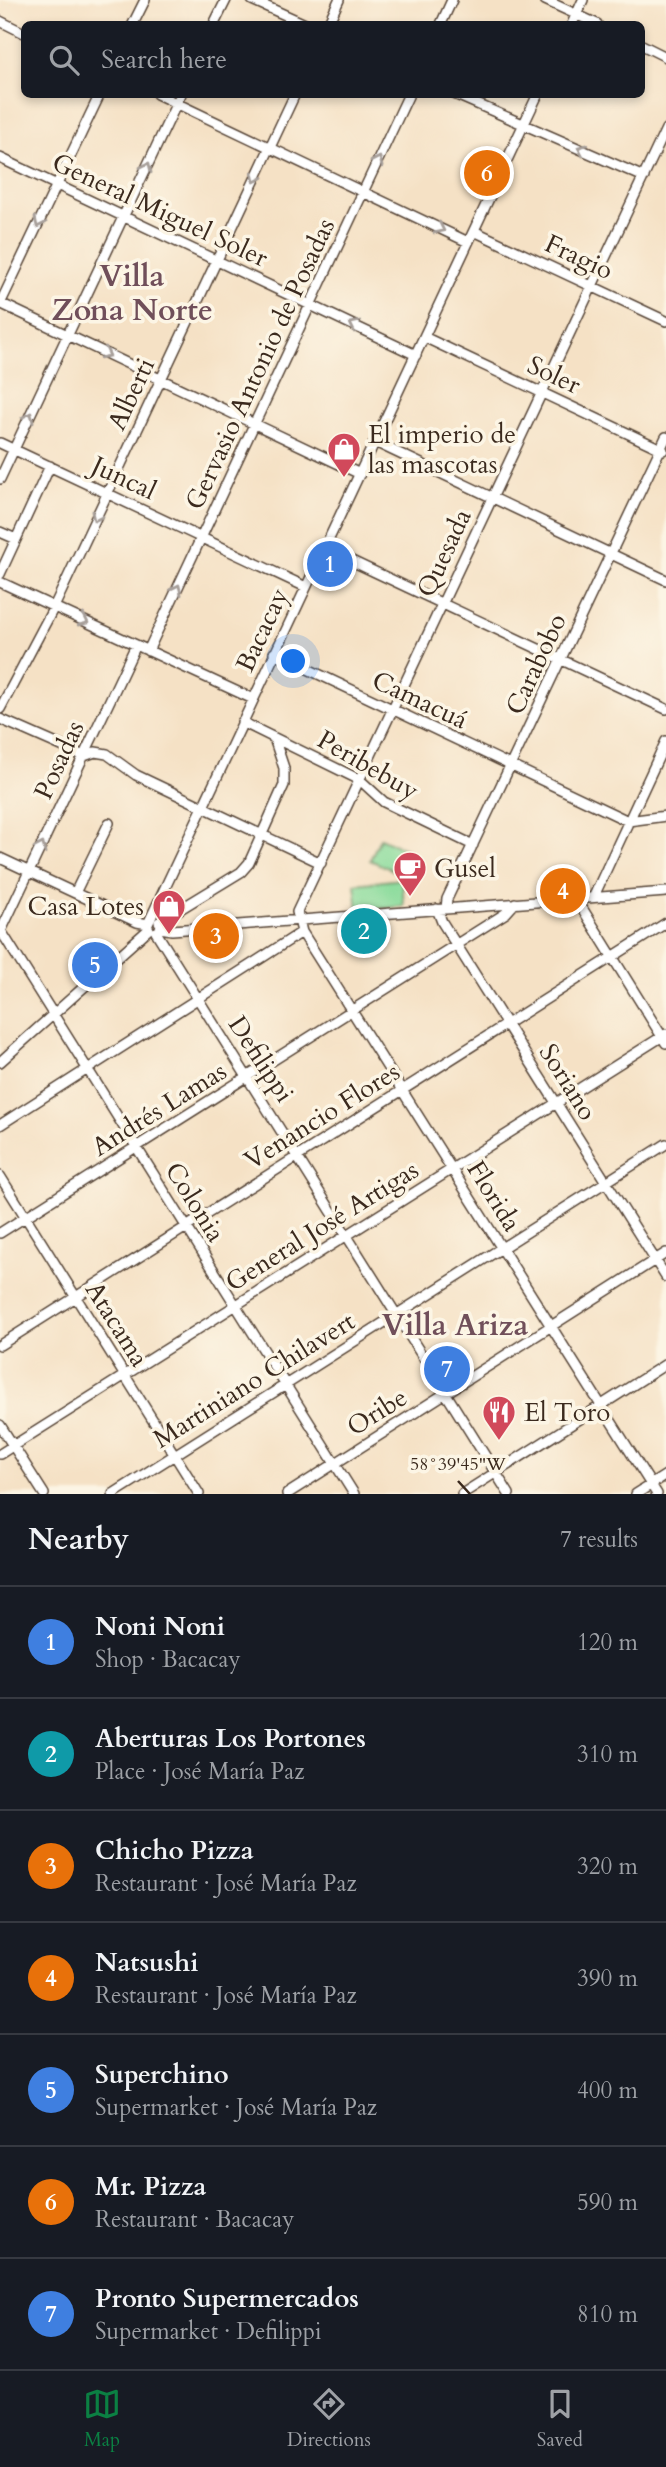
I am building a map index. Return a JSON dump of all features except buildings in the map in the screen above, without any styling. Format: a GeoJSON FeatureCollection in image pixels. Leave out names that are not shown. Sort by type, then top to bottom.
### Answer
{"type":"FeatureCollection","features":[{"type":"Feature","properties":{"kind":"street"},"geometry":{"type":"LineString","coordinates":[[134,21],[145,0]]}},
{"type":"Feature","properties":{"kind":"street"},"geometry":{"type":"LineString","coordinates":[[216,21],[226,0]]}},
{"type":"Feature","properties":{"kind":"street"},"geometry":{"type":"LineString","coordinates":[[252,0],[298,21]]}},
{"type":"Feature","properties":{"kind":"street"},"geometry":{"type":"LineString","coordinates":[[329,21],[339,0]]}},
{"type":"Feature","properties":{"kind":"street"},"geometry":{"type":"LineString","coordinates":[[442,21],[452,0]]}},
{"type":"Feature","properties":{"kind":"street"},"geometry":{"type":"LineString","coordinates":[[545,0],[591,21]]}},
{"type":"Feature","properties":{"kind":"street"},"geometry":{"type":"LineString","coordinates":[[573,21],[583,0]]}},
{"type":"Feature","properties":{"kind":"street"},"geometry":{"type":"LineString","coordinates":[[0,21],[21,32]]}},
{"type":"Feature","properties":{"kind":"street"},"geometry":{"type":"LineString","coordinates":[[645,46],[666,57]]}},
{"type":"Feature","properties":{"kind":"street"},"geometry":{"type":"LineString","coordinates":[[98,98],[0,304],[360,474]]}},
{"type":"Feature","properties":{"kind":"street","name":"Alberti"},"geometry":{"type":"LineString","coordinates":[[0,709],[54,607],[293,98]]}},
{"type":"Feature","properties":{"kind":"street","name":"Gervasio Antonio de Posadas"},"geometry":{"type":"LineString","coordinates":[[148,651],[407,98]]}},
{"type":"Feature","properties":{"kind":"street"},"geometry":{"type":"LineString","coordinates":[[463,98],[644,177]]}},
{"type":"Feature","properties":{"kind":"street","name":"Bacacay"},"geometry":{"type":"LineString","coordinates":[[154,926],[202,807],[536,98]]}},
{"type":"Feature","properties":{"kind":"street"},"geometry":{"type":"LineString","coordinates":[[0,479],[179,99],[270,147],[468,242]]}},
{"type":"Feature","properties":{"kind":"street","name":"Quesada"},"geometry":{"type":"LineString","coordinates":[[298,919],[298,908],[666,129]]}},
{"type":"Feature","properties":{"kind":"street","name":"General Miguel Soler"},"geometry":{"type":"LineString","coordinates":[[0,158],[415,355]]}},
{"type":"Feature","properties":{"kind":"street","name":"Fragio"},"geometry":{"type":"LineString","coordinates":[[474,231],[666,321]]}},
{"type":"Feature","properties":{"kind":"street","name":"Soler"},"geometry":{"type":"LineString","coordinates":[[424,337],[663,450]]}},
{"type":"Feature","properties":{"kind":"street","name":"Carabobo"},"geometry":{"type":"LineString","coordinates":[[442,909],[512,766],[610,554],[663,450],[666,438]]}},
{"type":"Feature","properties":{"kind":"street"},"geometry":{"type":"LineString","coordinates":[[375,442],[666,580]]}},
{"type":"Feature","properties":{"kind":"street","name":"Juncal"},"geometry":{"type":"LineString","coordinates":[[0,443],[306,587]]}},
{"type":"Feature","properties":{"kind":"street"},"geometry":{"type":"LineString","coordinates":[[0,574],[50,466]]}},
{"type":"Feature","properties":{"kind":"street"},"geometry":{"type":"LineString","coordinates":[[0,532],[16,540]]}},
{"type":"Feature","properties":{"kind":"street"},"geometry":{"type":"LineString","coordinates":[[324,548],[666,709]]}},
{"type":"Feature","properties":{"kind":"street"},"geometry":{"type":"LineString","coordinates":[[0,582],[253,699]]}},
{"type":"Feature","properties":{"kind":"street","name":"Posadas"},"geometry":{"type":"LineString","coordinates":[[1,931],[135,645]]}},
{"type":"Feature","properties":{"kind":"street","name":"Camacuá"},"geometry":{"type":"LineString","coordinates":[[274,653],[628,821]]}},
{"type":"Feature","properties":{"kind":"street"},"geometry":{"type":"LineString","coordinates":[[0,719],[84,756],[95,752],[107,754],[136,775],[321,863]]}},
{"type":"Feature","properties":{"kind":"street","name":"Peribebuy"},"geometry":{"type":"LineString","coordinates":[[242,722],[360,779],[384,802],[473,845]]}},
{"type":"Feature","properties":{"kind":"street"},"geometry":{"type":"LineString","coordinates":[[0,1062],[154,926],[246,868],[284,785],[284,768],[274,737]]}},
{"type":"Feature","properties":{"kind":"street"},"geometry":{"type":"LineString","coordinates":[[594,897],[666,741]]}},
{"type":"Feature","properties":{"kind":"street"},"geometry":{"type":"LineString","coordinates":[[628,821],[666,816]]}},
{"type":"Feature","properties":{"kind":"street"},"geometry":{"type":"LineString","coordinates":[[75,893],[108,823]]}},
{"type":"Feature","properties":{"kind":"street"},"geometry":{"type":"LineString","coordinates":[[0,858],[140,923],[154,926],[298,919],[666,892]]}},
{"type":"Feature","properties":{"kind":"street"},"geometry":{"type":"LineString","coordinates":[[580,898],[582,908],[665,1038]]}},
{"type":"Feature","properties":{"kind":"street","name":"Andrés Lamas"},"geometry":{"type":"LineString","coordinates":[[0,1233],[457,945],[515,904]]}},
{"type":"Feature","properties":{"kind":"street","name":"Soriano"},"geometry":{"type":"LineString","coordinates":[[442,909],[457,945],[666,1277]]}},
{"type":"Feature","properties":{"kind":"street","name":"Florida"},"geometry":{"type":"LineString","coordinates":[[298,919],[302,932],[657,1494]]}},
{"type":"Feature","properties":{"kind":"street","name":"Venancio Flores"},"geometry":{"type":"LineString","coordinates":[[0,1345],[666,923]]}},
{"type":"Feature","properties":{"kind":"street","name":"Defilippi"},"geometry":{"type":"LineString","coordinates":[[154,926],[509,1494]]}},
{"type":"Feature","properties":{"kind":"street","name":"Colonia"},"geometry":{"type":"LineString","coordinates":[[1,931],[354,1494]]}},
{"type":"Feature","properties":{"kind":"street"},"geometry":{"type":"LineString","coordinates":[[0,1125],[302,932]]}},
{"type":"Feature","properties":{"kind":"street","name":"General José Artigas"},"geometry":{"type":"LineString","coordinates":[[0,1454],[452,1168],[665,1038]]}},
{"type":"Feature","properties":{"kind":"street","name":"Martiniano Chilavert"},"geometry":{"type":"LineString","coordinates":[[113,1494],[666,1144]]}},
{"type":"Feature","properties":{"kind":"street","name":"Atacama"},"geometry":{"type":"LineString","coordinates":[[0,1176],[199,1494]]}},
{"type":"Feature","properties":{"kind":"street","name":"Oribe"},"geometry":{"type":"LineString","coordinates":[[287,1494],[666,1253]]}},
{"type":"Feature","properties":{"kind":"street"},"geometry":{"type":"LineString","coordinates":[[462,1494],[666,1364]]}},
{"type":"Feature","properties":{"kind":"street"},"geometry":{"type":"LineString","coordinates":[[0,1425],[44,1494]]}},
{"type":"Feature","properties":{"kind":"street"},"geometry":{"type":"LineString","coordinates":[[636,1494],[666,1475]]}},
{"type":"Feature","properties":{"kind":"green space"},"geometry":{"type":"Polygon","coordinates":[[[380,838],[407,850],[397,872],[370,860],[380,838]]]}},
{"type":"Feature","properties":{"kind":"green space"},"geometry":{"type":"Polygon","coordinates":[[[402,879],[404,906],[358,911],[355,884],[402,879]]]}},
{"type":"Feature","properties":{"kind":"place","name":"Mr. Pizza"},"geometry":{"type":"Point","coordinates":[487,173]}},
{"type":"Feature","properties":{"kind":"place","name":"El imperio de las mascotas"},"geometry":{"type":"Point","coordinates":[344,479]}},
{"type":"Feature","properties":{"kind":"place","name":"Noni Noni"},"geometry":{"type":"Point","coordinates":[330,564]}},
{"type":"Feature","properties":{"kind":"place","name":"Natsushi"},"geometry":{"type":"Point","coordinates":[563,891]}},
{"type":"Feature","properties":{"kind":"place","name":"Gusel"},"geometry":{"type":"Point","coordinates":[410,898]}},
{"type":"Feature","properties":{"kind":"place","name":"Aberturas Los Portones"},"geometry":{"type":"Point","coordinates":[364,931]}},
{"type":"Feature","properties":{"kind":"place","name":"Casa Lotes"},"geometry":{"type":"Point","coordinates":[169,936]}},
{"type":"Feature","properties":{"kind":"place","name":"Chicho Pizza"},"geometry":{"type":"Point","coordinates":[216,936]}},
{"type":"Feature","properties":{"kind":"place","name":"Superchino"},"geometry":{"type":"Point","coordinates":[95,965]}},
{"type":"Feature","properties":{"kind":"place","name":"Pronto Supermercados"},"geometry":{"type":"Point","coordinates":[447,1369]}},
{"type":"Feature","properties":{"kind":"place","name":"El Toro"},"geometry":{"type":"Point","coordinates":[499,1442]}},
{"type":"Feature","properties":{"kind":"district","name":"Villa Zona Norte"},"geometry":{"type":"Point","coordinates":[132,293]}},
{"type":"Feature","properties":{"kind":"district","name":"Villa Ariza"},"geometry":{"type":"Point","coordinates":[455,1325]}}]}
